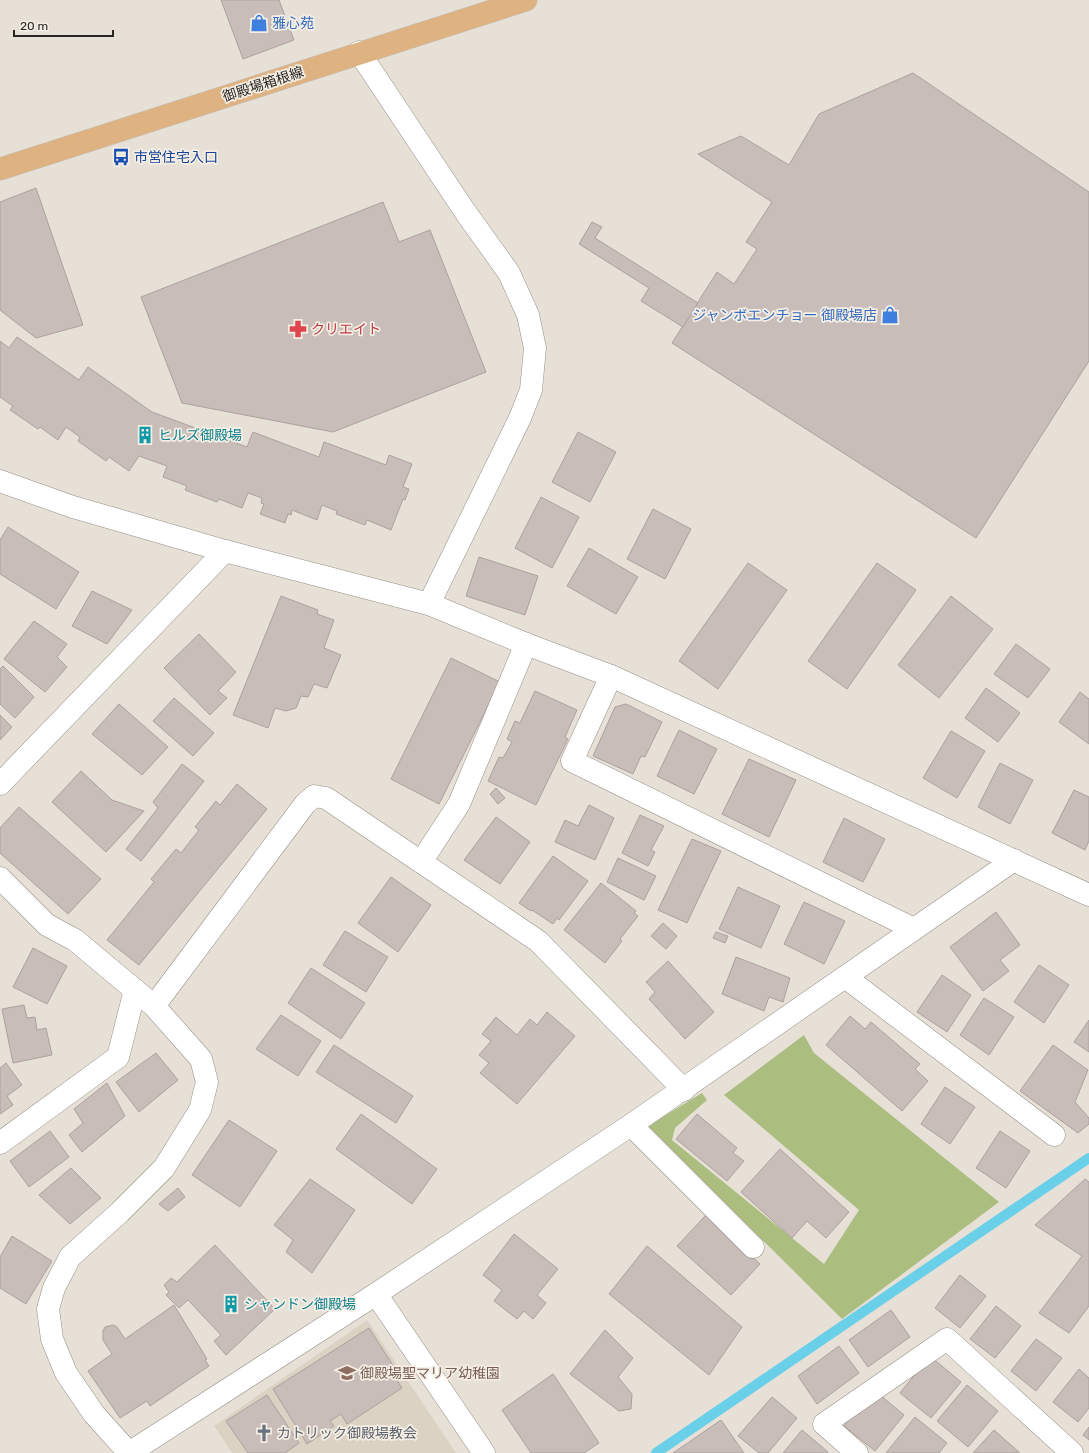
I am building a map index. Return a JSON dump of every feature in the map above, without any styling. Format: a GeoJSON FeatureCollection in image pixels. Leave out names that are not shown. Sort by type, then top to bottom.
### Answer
{"type":"FeatureCollection","features":[{"type":"Feature","properties":{"kind":"main road","name":"御殿場箱根線"},"geometry":{"type":"LineString","coordinates":[[0,169],[359,52],[526,0]]}},
{"type":"Feature","properties":{"kind":"street"},"geometry":{"type":"LineString","coordinates":[[359,52],[466,213],[509,273],[528,315],[535,348],[531,390],[520,418],[429,604]]}},
{"type":"Feature","properties":{"kind":"street"},"geometry":{"type":"LineString","coordinates":[[0,481],[72,507],[225,551],[429,604],[526,644],[611,676],[1089,894]]}},
{"type":"Feature","properties":{"kind":"street"},"geometry":{"type":"LineString","coordinates":[[0,784],[225,551]]}},
{"type":"Feature","properties":{"kind":"street"},"geometry":{"type":"LineString","coordinates":[[421,862],[459,804],[526,644]]}},
{"type":"Feature","properties":{"kind":"street"},"geometry":{"type":"LineString","coordinates":[[611,676],[572,761],[914,929]]}},
{"type":"Feature","properties":{"kind":"street"},"geometry":{"type":"LineString","coordinates":[[154,1006],[305,804],[314,796],[326,798],[538,941],[684,1090]]}},
{"type":"Feature","properties":{"kind":"street"},"geometry":{"type":"LineString","coordinates":[[0,878],[47,925],[75,940],[154,1006],[201,1059],[207,1082],[200,1110],[164,1168],[120,1212],[70,1257],[54,1288],[48,1309],[52,1339],[66,1373],[94,1414],[129,1453],[376,1294],[684,1090],[1014,860]]}},
{"type":"Feature","properties":{"kind":"street"},"geometry":{"type":"LineString","coordinates":[[845,977],[1054,1135]]}},
{"type":"Feature","properties":{"kind":"street"},"geometry":{"type":"LineString","coordinates":[[0,1143],[118,1057],[135,990]]}},
{"type":"Feature","properties":{"kind":"street"},"geometry":{"type":"LineString","coordinates":[[631,1125],[753,1247]]}},
{"type":"Feature","properties":{"kind":"street"},"geometry":{"type":"LineString","coordinates":[[376,1294],[484,1453]]}},
{"type":"Feature","properties":{"kind":"street"},"geometry":{"type":"LineString","coordinates":[[856,1453],[824,1424],[947,1339],[1072,1453]]}},
{"type":"Feature","properties":{"kind":"shaded area","name":"御殿場聖マリア幼稚園"},"geometry":{"type":"Polygon","coordinates":[[[367,1320],[456,1453],[232,1453],[214,1426],[367,1320]]]}},
{"type":"Feature","properties":{"kind":"green space"},"geometry":{"type":"Polygon","coordinates":[[[804,1035],[814,1053],[999,1202],[842,1319],[648,1126],[702,1093],[707,1100],[675,1128],[672,1140],[824,1264],[859,1210],[724,1095],[804,1035]]]}},
{"type":"Feature","properties":{"kind":"building"},"geometry":{"type":"Polygon","coordinates":[[[221,0],[279,0],[294,40],[243,59],[221,0]]]}},
{"type":"Feature","properties":{"kind":"building","name":"ジャンボエンチョー 御殿場店"},"geometry":{"type":"Polygon","coordinates":[[[913,73],[1089,192],[1089,361],[976,538],[672,343],[717,272],[734,284],[757,249],[746,242],[772,202],[698,154],[741,136],[789,165],[819,114],[913,73]]]}},
{"type":"Feature","properties":{"kind":"building"},"geometry":{"type":"Polygon","coordinates":[[[36,188],[83,325],[36,338],[0,310],[0,202],[36,188]]]}},
{"type":"Feature","properties":{"kind":"building"},"geometry":{"type":"Polygon","coordinates":[[[383,202],[399,242],[430,230],[486,372],[333,432],[182,403],[141,297],[383,202]]]}},
{"type":"Feature","properties":{"kind":"building"},"geometry":{"type":"Polygon","coordinates":[[[592,222],[602,227],[595,238],[698,303],[683,327],[641,301],[649,288],[579,244],[592,222]]]}},
{"type":"Feature","properties":{"kind":"building","name":"ヒルズ御殿場"},"geometry":{"type":"Polygon","coordinates":[[[17,337],[79,380],[88,367],[152,412],[247,447],[253,432],[319,457],[324,442],[386,465],[389,455],[412,464],[403,487],[409,489],[405,500],[403,499],[391,530],[367,520],[365,525],[336,514],[337,511],[322,505],[317,520],[292,510],[291,515],[288,514],[285,523],[260,514],[264,504],[261,503],[262,498],[248,493],[242,508],[219,499],[217,502],[185,490],[187,486],[163,477],[167,466],[139,456],[129,471],[109,457],[106,461],[78,441],[80,437],[66,427],[58,440],[40,427],[38,429],[10,410],[13,406],[0,397],[0,341],[9,348],[17,337]]]}},
{"type":"Feature","properties":{"kind":"building"},"geometry":{"type":"Polygon","coordinates":[[[578,432],[616,452],[590,502],[552,482],[578,432]]]}},
{"type":"Feature","properties":{"kind":"building"},"geometry":{"type":"Polygon","coordinates":[[[541,497],[579,517],[552,568],[515,548],[541,497]]]}},
{"type":"Feature","properties":{"kind":"building"},"geometry":{"type":"Polygon","coordinates":[[[653,509],[691,529],[665,579],[627,559],[653,509]]]}},
{"type":"Feature","properties":{"kind":"building"},"geometry":{"type":"Polygon","coordinates":[[[8,527],[79,572],[56,609],[0,574],[0,540],[8,527]]]}},
{"type":"Feature","properties":{"kind":"building"},"geometry":{"type":"Polygon","coordinates":[[[589,548],[638,577],[616,614],[567,586],[589,548]]]}},
{"type":"Feature","properties":{"kind":"building"},"geometry":{"type":"Polygon","coordinates":[[[479,557],[538,576],[525,615],[466,596],[479,557]]]}},
{"type":"Feature","properties":{"kind":"building"},"geometry":{"type":"Polygon","coordinates":[[[748,563],[787,590],[718,689],[679,661],[748,563]]]}},
{"type":"Feature","properties":{"kind":"building"},"geometry":{"type":"Polygon","coordinates":[[[877,563],[916,590],[847,689],[808,661],[877,563]]]}},
{"type":"Feature","properties":{"kind":"building"},"geometry":{"type":"Polygon","coordinates":[[[92,591],[132,610],[107,644],[72,626],[92,591]]]}},
{"type":"Feature","properties":{"kind":"building"},"geometry":{"type":"Polygon","coordinates":[[[281,596],[318,610],[317,614],[334,620],[324,648],[341,655],[327,688],[314,684],[308,697],[301,696],[296,708],[286,711],[275,708],[268,728],[233,715],[281,596]]]}},
{"type":"Feature","properties":{"kind":"building"},"geometry":{"type":"Polygon","coordinates":[[[951,596],[993,629],[939,698],[898,665],[951,596]]]}},
{"type":"Feature","properties":{"kind":"building"},"geometry":{"type":"Polygon","coordinates":[[[34,621],[67,644],[57,657],[67,667],[45,692],[4,659],[34,621]]]}},
{"type":"Feature","properties":{"kind":"building"},"geometry":{"type":"Polygon","coordinates":[[[199,634],[236,672],[218,691],[227,698],[210,715],[164,668],[199,634]]]}},
{"type":"Feature","properties":{"kind":"building"},"geometry":{"type":"Polygon","coordinates":[[[1016,644],[1050,669],[1028,698],[994,674],[1016,644]]]}},
{"type":"Feature","properties":{"kind":"building"},"geometry":{"type":"Polygon","coordinates":[[[451,658],[500,682],[439,804],[391,779],[451,658]]]}},
{"type":"Feature","properties":{"kind":"building"},"geometry":{"type":"Polygon","coordinates":[[[3,666],[34,697],[15,718],[0,704],[0,669],[3,666]]]}},
{"type":"Feature","properties":{"kind":"building"},"geometry":{"type":"Polygon","coordinates":[[[986,688],[1020,713],[998,742],[965,718],[986,688]]]}},
{"type":"Feature","properties":{"kind":"building"},"geometry":{"type":"Polygon","coordinates":[[[535,691],[577,710],[565,737],[568,739],[536,805],[488,781],[499,757],[503,758],[512,742],[507,739],[515,721],[520,723],[535,691]]]}},
{"type":"Feature","properties":{"kind":"building"},"geometry":{"type":"Polygon","coordinates":[[[1080,692],[1089,699],[1089,744],[1059,722],[1080,692]]]}},
{"type":"Feature","properties":{"kind":"building"},"geometry":{"type":"Polygon","coordinates":[[[174,698],[214,733],[193,756],[153,721],[174,698]]]}},
{"type":"Feature","properties":{"kind":"building"},"geometry":{"type":"Polygon","coordinates":[[[119,704],[168,747],[142,775],[92,734],[119,704]]]}},
{"type":"Feature","properties":{"kind":"building"},"geometry":{"type":"Polygon","coordinates":[[[626,704],[662,722],[645,757],[641,756],[633,774],[593,756],[615,707],[626,704]]]}},
{"type":"Feature","properties":{"kind":"building"},"geometry":{"type":"Polygon","coordinates":[[[0,715],[12,727],[0,740],[0,715]]]}},
{"type":"Feature","properties":{"kind":"building"},"geometry":{"type":"Polygon","coordinates":[[[679,730],[717,749],[694,794],[657,776],[679,730]]]}},
{"type":"Feature","properties":{"kind":"building"},"geometry":{"type":"Polygon","coordinates":[[[951,731],[985,751],[957,798],[923,778],[951,731]]]}},
{"type":"Feature","properties":{"kind":"building"},"geometry":{"type":"Polygon","coordinates":[[[749,759],[796,780],[769,837],[722,814],[749,759]]]}},
{"type":"Feature","properties":{"kind":"building"},"geometry":{"type":"Polygon","coordinates":[[[1000,763],[1033,780],[1010,824],[978,807],[1000,763]]]}},
{"type":"Feature","properties":{"kind":"building"},"geometry":{"type":"Polygon","coordinates":[[[182,764],[204,781],[141,861],[126,849],[158,808],[153,802],[182,764]]]}},
{"type":"Feature","properties":{"kind":"building"},"geometry":{"type":"Polygon","coordinates":[[[81,771],[112,800],[144,811],[106,852],[52,802],[81,771]]]}},
{"type":"Feature","properties":{"kind":"building"},"geometry":{"type":"Polygon","coordinates":[[[237,784],[267,809],[139,965],[107,940],[154,882],[151,879],[176,849],[181,853],[199,830],[195,827],[216,801],[220,805],[237,784]]]}},
{"type":"Feature","properties":{"kind":"building"},"geometry":{"type":"Polygon","coordinates":[[[496,788],[505,798],[498,804],[490,794],[496,788]]]}},
{"type":"Feature","properties":{"kind":"building"},"geometry":{"type":"Polygon","coordinates":[[[1074,790],[1089,797],[1089,841],[1085,850],[1052,833],[1074,790]]]}},
{"type":"Feature","properties":{"kind":"building"},"geometry":{"type":"Polygon","coordinates":[[[589,805],[614,818],[595,860],[555,842],[565,820],[578,826],[589,805]]]}},
{"type":"Feature","properties":{"kind":"building"},"geometry":{"type":"Polygon","coordinates":[[[19,807],[101,879],[68,914],[0,853],[0,828],[19,807]]]}},
{"type":"Feature","properties":{"kind":"building"},"geometry":{"type":"Polygon","coordinates":[[[640,815],[664,826],[651,850],[655,852],[648,866],[622,853],[640,815]]]}},
{"type":"Feature","properties":{"kind":"building"},"geometry":{"type":"Polygon","coordinates":[[[496,817],[530,842],[500,884],[464,860],[496,817]]]}},
{"type":"Feature","properties":{"kind":"building"},"geometry":{"type":"Polygon","coordinates":[[[844,818],[885,839],[863,882],[823,862],[844,818]]]}},
{"type":"Feature","properties":{"kind":"building"},"geometry":{"type":"Polygon","coordinates":[[[692,839],[721,851],[687,923],[658,910],[692,839]]]}},
{"type":"Feature","properties":{"kind":"building"},"geometry":{"type":"Polygon","coordinates":[[[553,856],[588,881],[559,920],[557,918],[553,924],[519,903],[553,856]]]}},
{"type":"Feature","properties":{"kind":"building"},"geometry":{"type":"Polygon","coordinates":[[[618,858],[656,876],[644,900],[607,882],[618,858]]]}},
{"type":"Feature","properties":{"kind":"building"},"geometry":{"type":"Polygon","coordinates":[[[391,877],[431,905],[398,952],[358,923],[391,877]]]}},
{"type":"Feature","properties":{"kind":"building"},"geometry":{"type":"Polygon","coordinates":[[[601,883],[636,911],[634,913],[638,916],[620,939],[622,941],[605,963],[564,930],[601,883]]]}},
{"type":"Feature","properties":{"kind":"building"},"geometry":{"type":"Polygon","coordinates":[[[738,887],[780,906],[761,948],[719,929],[738,887]]]}},
{"type":"Feature","properties":{"kind":"building"},"geometry":{"type":"Polygon","coordinates":[[[804,902],[845,921],[824,964],[784,944],[804,902]]]}},
{"type":"Feature","properties":{"kind":"building"},"geometry":{"type":"Polygon","coordinates":[[[996,912],[1020,945],[1000,960],[1009,971],[983,991],[950,947],[996,912]]]}},
{"type":"Feature","properties":{"kind":"building"},"geometry":{"type":"Polygon","coordinates":[[[663,923],[677,936],[666,949],[651,936],[663,923]]]}},
{"type":"Feature","properties":{"kind":"building"},"geometry":{"type":"Polygon","coordinates":[[[345,931],[388,957],[366,992],[323,965],[345,931]]]}},
{"type":"Feature","properties":{"kind":"building"},"geometry":{"type":"Polygon","coordinates":[[[716,932],[728,936],[725,943],[713,938],[716,932]]]}},
{"type":"Feature","properties":{"kind":"building"},"geometry":{"type":"Polygon","coordinates":[[[33,948],[67,966],[47,1004],[13,987],[33,948]]]}},
{"type":"Feature","properties":{"kind":"building"},"geometry":{"type":"Polygon","coordinates":[[[736,957],[790,978],[783,1002],[769,997],[764,1011],[722,994],[736,957]]]}},
{"type":"Feature","properties":{"kind":"building"},"geometry":{"type":"Polygon","coordinates":[[[668,961],[714,1012],[685,1039],[649,999],[655,992],[646,982],[668,961]]]}},
{"type":"Feature","properties":{"kind":"building"},"geometry":{"type":"Polygon","coordinates":[[[1039,965],[1069,985],[1044,1023],[1014,1002],[1039,965]]]}},
{"type":"Feature","properties":{"kind":"building"},"geometry":{"type":"Polygon","coordinates":[[[311,968],[365,1003],[341,1039],[288,1003],[311,968]]]}},
{"type":"Feature","properties":{"kind":"building"},"geometry":{"type":"Polygon","coordinates":[[[942,975],[971,995],[947,1032],[917,1012],[942,975]]]}},
{"type":"Feature","properties":{"kind":"building"},"geometry":{"type":"Polygon","coordinates":[[[984,998],[1014,1017],[989,1055],[960,1035],[984,998]]]}},
{"type":"Feature","properties":{"kind":"building"},"geometry":{"type":"Polygon","coordinates":[[[24,1005],[27,1018],[35,1017],[37,1030],[46,1028],[52,1055],[13,1063],[2,1009],[24,1005]]]}},
{"type":"Feature","properties":{"kind":"building"},"geometry":{"type":"Polygon","coordinates":[[[547,1012],[575,1036],[517,1104],[480,1073],[489,1063],[479,1055],[491,1041],[482,1034],[496,1017],[517,1035],[530,1019],[537,1025],[547,1012]]]}},
{"type":"Feature","properties":{"kind":"building"},"geometry":{"type":"Polygon","coordinates":[[[281,1015],[321,1041],[298,1076],[256,1049],[281,1015]]]}},
{"type":"Feature","properties":{"kind":"building"},"geometry":{"type":"Polygon","coordinates":[[[850,1016],[865,1029],[871,1022],[920,1064],[915,1069],[928,1081],[902,1111],[826,1045],[850,1016]]]}},
{"type":"Feature","properties":{"kind":"building"},"geometry":{"type":"Polygon","coordinates":[[[1089,1020],[1089,1052],[1074,1042],[1089,1020]]]}},
{"type":"Feature","properties":{"kind":"building"},"geometry":{"type":"Polygon","coordinates":[[[334,1045],[413,1096],[396,1123],[316,1072],[334,1045]]]}},
{"type":"Feature","properties":{"kind":"building"},"geometry":{"type":"Polygon","coordinates":[[[1053,1045],[1088,1070],[1075,1102],[1089,1118],[1089,1124],[1078,1133],[1020,1091],[1053,1045]]]}},
{"type":"Feature","properties":{"kind":"building"},"geometry":{"type":"Polygon","coordinates":[[[156,1053],[178,1080],[139,1112],[116,1082],[156,1053]]]}},
{"type":"Feature","properties":{"kind":"building"},"geometry":{"type":"Polygon","coordinates":[[[6,1063],[22,1085],[7,1096],[13,1105],[0,1114],[0,1068],[6,1063]]]}},
{"type":"Feature","properties":{"kind":"building"},"geometry":{"type":"Polygon","coordinates":[[[107,1083],[125,1116],[82,1152],[69,1135],[83,1123],[74,1109],[107,1083]]]}},
{"type":"Feature","properties":{"kind":"building"},"geometry":{"type":"Polygon","coordinates":[[[945,1087],[975,1107],[950,1144],[921,1124],[945,1087]]]}},
{"type":"Feature","properties":{"kind":"building"},"geometry":{"type":"Polygon","coordinates":[[[361,1114],[437,1169],[412,1204],[336,1149],[361,1114]]]}},
{"type":"Feature","properties":{"kind":"building"},"geometry":{"type":"Polygon","coordinates":[[[697,1114],[737,1148],[733,1153],[744,1161],[727,1181],[676,1139],[697,1114]]]}},
{"type":"Feature","properties":{"kind":"building"},"geometry":{"type":"Polygon","coordinates":[[[229,1120],[277,1151],[240,1207],[192,1175],[229,1120]]]}},
{"type":"Feature","properties":{"kind":"building"},"geometry":{"type":"Polygon","coordinates":[[[50,1131],[69,1157],[29,1187],[10,1161],[50,1131]]]}},
{"type":"Feature","properties":{"kind":"building"},"geometry":{"type":"Polygon","coordinates":[[[1000,1131],[1030,1151],[1006,1188],[976,1168],[1000,1131]]]}},
{"type":"Feature","properties":{"kind":"building"},"geometry":{"type":"Polygon","coordinates":[[[780,1149],[849,1212],[826,1238],[807,1221],[792,1238],[741,1192],[780,1149]]]}},
{"type":"Feature","properties":{"kind":"building"},"geometry":{"type":"Polygon","coordinates":[[[71,1168],[101,1198],[70,1224],[39,1195],[71,1168]]]}},
{"type":"Feature","properties":{"kind":"building"},"geometry":{"type":"Polygon","coordinates":[[[310,1179],[355,1210],[312,1273],[286,1252],[293,1240],[274,1225],[310,1179]]]}},
{"type":"Feature","properties":{"kind":"building"},"geometry":{"type":"Polygon","coordinates":[[[1085,1179],[1089,1182],[1089,1306],[1069,1333],[1039,1313],[1082,1256],[1035,1225],[1085,1179]]]}},
{"type":"Feature","properties":{"kind":"building"},"geometry":{"type":"Polygon","coordinates":[[[178,1188],[185,1197],[168,1211],[159,1204],[178,1188]]]}},
{"type":"Feature","properties":{"kind":"building"},"geometry":{"type":"Polygon","coordinates":[[[706,1215],[760,1264],[731,1295],[677,1246],[706,1215]]]}},
{"type":"Feature","properties":{"kind":"building"},"geometry":{"type":"Polygon","coordinates":[[[514,1234],[558,1269],[537,1295],[546,1303],[533,1319],[524,1311],[517,1319],[494,1301],[502,1290],[483,1275],[514,1234]]]}},
{"type":"Feature","properties":{"kind":"building"},"geometry":{"type":"Polygon","coordinates":[[[12,1236],[52,1261],[26,1304],[0,1288],[0,1257],[12,1236]]]}},
{"type":"Feature","properties":{"kind":"building","name":"シャンドン御殿場"},"geometry":{"type":"Polygon","coordinates":[[[215,1245],[275,1309],[226,1355],[214,1341],[221,1335],[188,1300],[179,1308],[166,1295],[169,1292],[164,1285],[171,1278],[177,1282],[215,1245]]]}},
{"type":"Feature","properties":{"kind":"building"},"geometry":{"type":"Polygon","coordinates":[[[647,1246],[742,1327],[709,1375],[609,1294],[647,1246]]]}},
{"type":"Feature","properties":{"kind":"building"},"geometry":{"type":"Polygon","coordinates":[[[960,1275],[986,1296],[960,1328],[935,1308],[960,1275]]]}},
{"type":"Feature","properties":{"kind":"building"},"geometry":{"type":"Polygon","coordinates":[[[174,1305],[207,1359],[205,1360],[209,1366],[150,1406],[147,1401],[120,1418],[88,1371],[112,1354],[103,1340],[103,1331],[105,1327],[113,1325],[117,1327],[125,1339],[174,1305]]]}},
{"type":"Feature","properties":{"kind":"building"},"geometry":{"type":"Polygon","coordinates":[[[996,1306],[1021,1326],[995,1358],[970,1339],[996,1306]]]}},
{"type":"Feature","properties":{"kind":"building"},"geometry":{"type":"Polygon","coordinates":[[[891,1310],[910,1337],[868,1367],[849,1340],[891,1310]]]}},
{"type":"Feature","properties":{"kind":"building"},"geometry":{"type":"Polygon","coordinates":[[[369,1328],[394,1367],[390,1370],[402,1388],[347,1424],[341,1414],[330,1421],[334,1426],[307,1444],[273,1389],[369,1328]]]}},
{"type":"Feature","properties":{"kind":"building"},"geometry":{"type":"Polygon","coordinates":[[[605,1330],[633,1358],[618,1377],[632,1394],[631,1409],[619,1411],[570,1374],[605,1330]]]}},
{"type":"Feature","properties":{"kind":"building"},"geometry":{"type":"Polygon","coordinates":[[[1036,1339],[1062,1358],[1036,1391],[1011,1371],[1036,1339]]]}},
{"type":"Feature","properties":{"kind":"building"},"geometry":{"type":"Polygon","coordinates":[[[839,1346],[859,1373],[817,1404],[798,1376],[839,1346]]]}},
{"type":"Feature","properties":{"kind":"building"},"geometry":{"type":"Polygon","coordinates":[[[930,1356],[961,1382],[931,1418],[900,1393],[930,1356]]]}},
{"type":"Feature","properties":{"kind":"building"},"geometry":{"type":"Polygon","coordinates":[[[1079,1369],[1089,1378],[1089,1408],[1078,1422],[1053,1402],[1079,1369]]]}},
{"type":"Feature","properties":{"kind":"building"},"geometry":{"type":"Polygon","coordinates":[[[553,1374],[599,1443],[584,1453],[531,1453],[502,1410],[553,1374]]]}},
{"type":"Feature","properties":{"kind":"building"},"geometry":{"type":"Polygon","coordinates":[[[967,1385],[998,1411],[968,1447],[937,1421],[967,1385]]]}},
{"type":"Feature","properties":{"kind":"building"},"geometry":{"type":"Polygon","coordinates":[[[873,1389],[904,1415],[875,1451],[844,1426],[873,1389]]]}},
{"type":"Feature","properties":{"kind":"building"},"geometry":{"type":"Polygon","coordinates":[[[267,1395],[299,1443],[285,1453],[248,1453],[226,1421],[267,1395]]]}},
{"type":"Feature","properties":{"kind":"building"},"geometry":{"type":"Polygon","coordinates":[[[772,1397],[797,1418],[768,1453],[759,1453],[738,1436],[772,1397]]]}},
{"type":"Feature","properties":{"kind":"building"},"geometry":{"type":"Polygon","coordinates":[[[915,1417],[947,1443],[939,1453],[886,1453],[915,1417]]]}},
{"type":"Feature","properties":{"kind":"building"},"geometry":{"type":"Polygon","coordinates":[[[721,1420],[744,1453],[673,1453],[721,1420]]]}},
{"type":"Feature","properties":{"kind":"building"},"geometry":{"type":"Polygon","coordinates":[[[1089,1427],[1089,1440],[1083,1435],[1089,1427]]]}},
{"type":"Feature","properties":{"kind":"building"},"geometry":{"type":"Polygon","coordinates":[[[802,1430],[828,1452],[783,1453],[802,1430]]]}},
{"type":"Feature","properties":{"kind":"building"},"geometry":{"type":"Polygon","coordinates":[[[994,1430],[1020,1453],[973,1453],[994,1430]]]}},
{"type":"Feature","properties":{"kind":"waterway"},"geometry":{"type":"LineString","coordinates":[[656,1453],[1089,1158]]}},
{"type":"Feature","properties":{"kind":"place","name":"雅心苑"},"geometry":{"type":"Point","coordinates":[259,23]}},
{"type":"Feature","properties":{"kind":"place","name":"市営住宅入口"},"geometry":{"type":"Point","coordinates":[121,157]}},
{"type":"Feature","properties":{"kind":"place","name":"ジャンボエンチョー 御殿場店"},"geometry":{"type":"Point","coordinates":[890,315]}},
{"type":"Feature","properties":{"kind":"place","name":"クリエイト"},"geometry":{"type":"Point","coordinates":[298,329]}},
{"type":"Feature","properties":{"kind":"place","name":"ヒルズ御殿場"},"geometry":{"type":"Point","coordinates":[145,435]}},
{"type":"Feature","properties":{"kind":"place","name":"シャンドン御殿場"},"geometry":{"type":"Point","coordinates":[231,1304]}},
{"type":"Feature","properties":{"kind":"place","name":"御殿場聖マリア幼稚園"},"geometry":{"type":"Point","coordinates":[347,1373]}},
{"type":"Feature","properties":{"kind":"place","name":"カトリック御殿場教会"},"geometry":{"type":"Point","coordinates":[264,1433]}}]}
